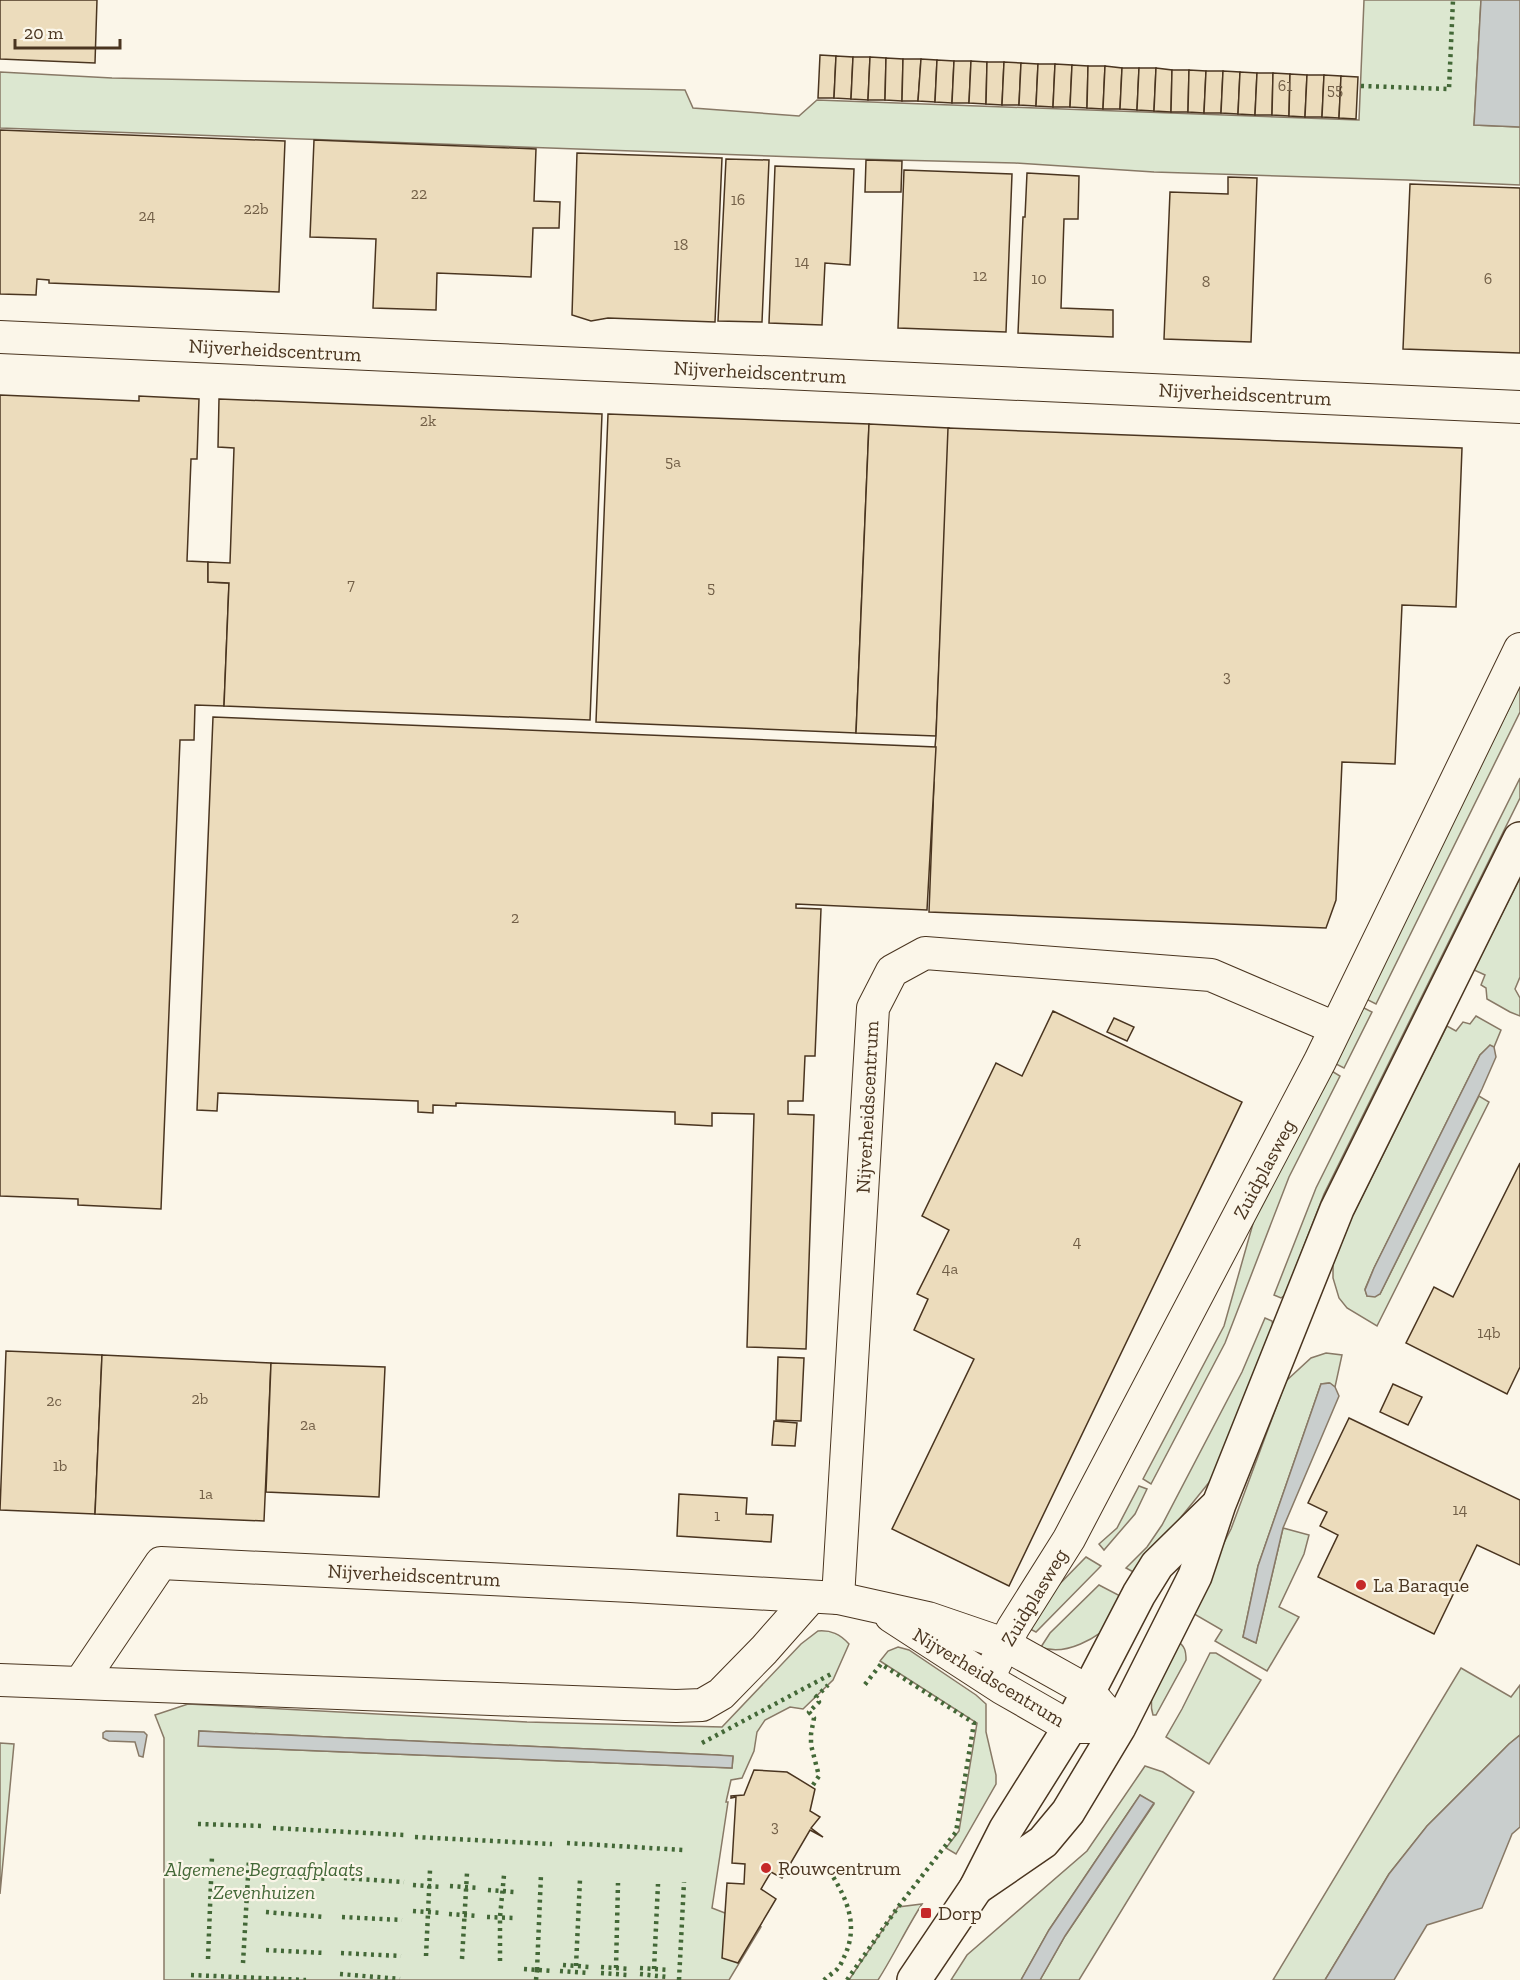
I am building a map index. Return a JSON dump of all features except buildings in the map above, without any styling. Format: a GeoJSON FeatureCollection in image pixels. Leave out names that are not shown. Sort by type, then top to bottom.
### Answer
{"type":"FeatureCollection","features":[{"type":"Feature","properties":{"kind":"main road"},"geometry":{"type":"LineString","coordinates":[[976,1888],[1043,1842],[1068,1812],[1119,1727],[1195,1576],[1219,1504],[1337,1209],[1520,839]]}},
{"type":"Feature","properties":{"kind":"main road"},"geometry":{"type":"LineString","coordinates":[[914,1980],[976,1888],[1006,1829],[1070,1727],[1139,1594],[1157,1565],[1219,1504]]}},
{"type":"Feature","properties":{"kind":"street","name":"Nijverheidscentrum"},"geometry":{"type":"LineString","coordinates":[[0,337],[1520,407]]}},
{"type":"Feature","properties":{"kind":"street","name":"Zuidplasweg"},"geometry":{"type":"LineString","coordinates":[[988,1678],[1004,1644],[1069,1539],[1320,1061],[1520,649]]}},
{"type":"Feature","properties":{"kind":"street","name":"Nijverheidscentrum"},"geometry":{"type":"LineString","coordinates":[[824,1598],[873,1008],[892,971],[925,953],[1211,975],[1335,1028]]}},
{"type":"Feature","properties":{"kind":"street","name":"Nijverheidscentrum"},"geometry":{"type":"LineString","coordinates":[[80,1683],[162,1563],[631,1586],[824,1598],[876,1605],[928,1617],[1004,1644],[1089,1691],[1119,1727]]}},
{"type":"Feature","properties":{"kind":"street"},"geometry":{"type":"LineString","coordinates":[[0,1680],[676,1706],[702,1705],[721,1694],[764,1650],[824,1598]]}},
{"type":"Feature","properties":{"kind":"street","name":"Nijverheidscentrum"},"geometry":{"type":"LineString","coordinates":[[876,1605],[918,1635],[1070,1727],[1119,1727]]}},
{"type":"Feature","properties":{"kind":"green space"},"geometry":{"type":"Polygon","coordinates":[[[1364,0],[1481,0],[1474,125],[1520,127],[1520,185],[1154,172],[1015,163],[0,128],[0,72],[112,78],[685,90],[693,108],[799,116],[817,100],[1359,120],[1364,0]]]}},
{"type":"Feature","properties":{"kind":"green space"},"geometry":{"type":"Polygon","coordinates":[[[1520,686],[1520,712],[1376,1004],[1366,999],[1520,686]]]}},
{"type":"Feature","properties":{"kind":"green space"},"geometry":{"type":"Polygon","coordinates":[[[1520,778],[1520,798],[1324,1194],[1285,1295],[1281,1298],[1274,1295],[1316,1188],[1520,778]]]}},
{"type":"Feature","properties":{"kind":"green space"},"geometry":{"type":"Polygon","coordinates":[[[1520,878],[1520,977],[1515,989],[1520,998],[1520,1016],[1487,999],[1486,988],[1481,985],[1485,975],[1474,970],[1520,878]]]}},
{"type":"Feature","properties":{"kind":"green space"},"geometry":{"type":"Polygon","coordinates":[[[1362,1007],[1372,1012],[1344,1068],[1334,1063],[1362,1007]]]}},
{"type":"Feature","properties":{"kind":"green space"},"geometry":{"type":"Polygon","coordinates":[[[1476,1016],[1501,1030],[1494,1047],[1490,1046],[1480,1055],[1374,1268],[1365,1289],[1367,1296],[1380,1294],[1479,1096],[1489,1102],[1377,1326],[1347,1308],[1339,1298],[1333,1278],[1333,1264],[1351,1219],[1447,1026],[1456,1031],[1463,1022],[1470,1024],[1476,1016]]]}},
{"type":"Feature","properties":{"kind":"green space"},"geometry":{"type":"Polygon","coordinates":[[[1330,1070],[1340,1076],[1289,1177],[1225,1343],[1151,1484],[1143,1479],[1224,1326],[1254,1220],[1330,1070]]]}},
{"type":"Feature","properties":{"kind":"green space"},"geometry":{"type":"Polygon","coordinates":[[[1265,1318],[1272,1321],[1273,1326],[1211,1480],[1169,1532],[1139,1575],[1126,1568],[1147,1547],[1162,1525],[1242,1372],[1265,1318]]]}},
{"type":"Feature","properties":{"kind":"green space"},"geometry":{"type":"Polygon","coordinates":[[[1326,1353],[1342,1355],[1335,1387],[1329,1383],[1321,1384],[1258,1566],[1243,1637],[1256,1643],[1283,1528],[1309,1535],[1304,1554],[1279,1607],[1299,1617],[1267,1671],[1215,1641],[1222,1630],[1189,1611],[1231,1529],[1286,1381],[1311,1358],[1326,1353]]]}},
{"type":"Feature","properties":{"kind":"green space"},"geometry":{"type":"Polygon","coordinates":[[[1139,1486],[1147,1489],[1135,1514],[1104,1550],[1099,1544],[1117,1528],[1139,1486]]]}},
{"type":"Feature","properties":{"kind":"green space"},"geometry":{"type":"Polygon","coordinates":[[[1086,1557],[1101,1566],[1036,1632],[1028,1628],[1045,1599],[1086,1557]]]}},
{"type":"Feature","properties":{"kind":"green space"},"geometry":{"type":"Polygon","coordinates":[[[1099,1585],[1126,1599],[1108,1627],[1070,1648],[1060,1650],[1041,1647],[1050,1633],[1099,1585]]]}},
{"type":"Feature","properties":{"kind":"green space","name":"Algemene Begraafplaats Zevenhuizen"},"geometry":{"type":"Polygon","coordinates":[[[818,1631],[823,1631],[835,1633],[849,1644],[833,1680],[803,1709],[790,1707],[765,1720],[757,1732],[754,1751],[742,1778],[731,1780],[712,1908],[761,1927],[729,1980],[164,1980],[164,1738],[155,1715],[188,1704],[527,1722],[722,1727],[801,1644],[818,1631]],[[199,1731],[199,1746],[732,1768],[733,1757],[199,1731]]]}},
{"type":"Feature","properties":{"kind":"green space"},"geometry":{"type":"Polygon","coordinates":[[[1177,1641],[1184,1649],[1186,1660],[1156,1715],[1153,1715],[1151,1706],[1154,1687],[1177,1641]]]}},
{"type":"Feature","properties":{"kind":"green space"},"geometry":{"type":"Polygon","coordinates":[[[898,1647],[909,1650],[986,1704],[986,1732],[996,1784],[956,1854],[946,1848],[959,1831],[977,1723],[880,1661],[888,1651],[898,1647]]]}},
{"type":"Feature","properties":{"kind":"green space"},"geometry":{"type":"Polygon","coordinates":[[[1210,1653],[1216,1653],[1261,1680],[1209,1764],[1166,1737],[1210,1653]]]}},
{"type":"Feature","properties":{"kind":"green space"},"geometry":{"type":"Polygon","coordinates":[[[1461,1668],[1511,1697],[1520,1685],[1520,1735],[1427,1826],[1389,1874],[1325,1980],[1273,1980],[1461,1668]]]}},
{"type":"Feature","properties":{"kind":"green space"},"geometry":{"type":"Polygon","coordinates":[[[0,1743],[14,1744],[0,1894],[0,1743]]]}},
{"type":"Feature","properties":{"kind":"green space"},"geometry":{"type":"Polygon","coordinates":[[[1145,1766],[1163,1772],[1194,1792],[1079,1980],[1040,1980],[1065,1936],[1154,1804],[1140,1795],[1049,1930],[1021,1980],[951,1980],[967,1955],[1087,1851],[1145,1766]]]}},
{"type":"Feature","properties":{"kind":"green space"},"geometry":{"type":"Polygon","coordinates":[[[922,1904],[878,1980],[849,1980],[898,1907],[922,1904]]]}},
{"type":"Feature","properties":{"kind":"shaded area"},"geometry":{"type":"Polygon","coordinates":[[[1481,0],[1520,0],[1520,127],[1474,125],[1481,0]]]}},
{"type":"Feature","properties":{"kind":"shaded area"},"geometry":{"type":"Polygon","coordinates":[[[1490,1045],[1494,1047],[1496,1057],[1482,1089],[1380,1294],[1375,1297],[1367,1296],[1365,1290],[1374,1268],[1480,1055],[1490,1045]]]}},
{"type":"Feature","properties":{"kind":"shaded area"},"geometry":{"type":"Polygon","coordinates":[[[1330,1383],[1335,1387],[1339,1396],[1283,1528],[1256,1643],[1243,1637],[1258,1566],[1321,1384],[1330,1383]]]}},
{"type":"Feature","properties":{"kind":"shaded area"},"geometry":{"type":"Polygon","coordinates":[[[106,1731],[144,1732],[147,1735],[143,1757],[139,1756],[135,1742],[109,1741],[103,1738],[103,1733],[106,1731]]]}},
{"type":"Feature","properties":{"kind":"shaded area"},"geometry":{"type":"Polygon","coordinates":[[[199,1731],[733,1756],[732,1768],[198,1746],[199,1731]]]}},
{"type":"Feature","properties":{"kind":"shaded area"},"geometry":{"type":"Polygon","coordinates":[[[1520,1735],[1520,1827],[1512,1834],[1482,1908],[1427,1925],[1394,1980],[1325,1980],[1389,1874],[1427,1826],[1520,1735]]]}},
{"type":"Feature","properties":{"kind":"shaded area"},"geometry":{"type":"Polygon","coordinates":[[[1140,1795],[1154,1803],[1065,1936],[1040,1980],[1021,1980],[1049,1930],[1140,1795]]]}},
{"type":"Feature","properties":{"kind":"hedge"},"geometry":{"type":"LineString","coordinates":[[1361,86],[1449,89],[1453,0]]}},
{"type":"Feature","properties":{"kind":"hedge"},"geometry":{"type":"LineString","coordinates":[[847,1980],[898,1907],[956,1832],[974,1723],[881,1664],[863,1687]]}},
{"type":"Feature","properties":{"kind":"hedge"},"geometry":{"type":"LineString","coordinates":[[702,1743],[833,1673]]}},
{"type":"Feature","properties":{"kind":"hedge"},"geometry":{"type":"LineString","coordinates":[[813,1785],[819,1776],[811,1745],[814,1718],[809,1712],[819,1702],[816,1697],[828,1685]]}},
{"type":"Feature","properties":{"kind":"hedge"},"geometry":{"type":"LineString","coordinates":[[198,1824],[263,1826]]}},
{"type":"Feature","properties":{"kind":"hedge"},"geometry":{"type":"LineString","coordinates":[[273,1828],[404,1835]]}},
{"type":"Feature","properties":{"kind":"hedge"},"geometry":{"type":"LineString","coordinates":[[415,1837],[552,1844]]}},
{"type":"Feature","properties":{"kind":"hedge"},"geometry":{"type":"LineString","coordinates":[[567,1843],[683,1850]]}},
{"type":"Feature","properties":{"kind":"hedge"},"geometry":{"type":"LineString","coordinates":[[208,1959],[212,1856]]}},
{"type":"Feature","properties":{"kind":"hedge"},"geometry":{"type":"LineString","coordinates":[[243,1963],[249,1859]]}},
{"type":"Feature","properties":{"kind":"hedge"},"geometry":{"type":"LineString","coordinates":[[426,1956],[430,1870]]}},
{"type":"Feature","properties":{"kind":"hedge"},"geometry":{"type":"LineString","coordinates":[[462,1959],[467,1873]]}},
{"type":"Feature","properties":{"kind":"hedge"},"geometry":{"type":"LineString","coordinates":[[537,1970],[541,1874]]}},
{"type":"Feature","properties":{"kind":"hedge"},"geometry":{"type":"LineString","coordinates":[[269,1875],[327,1879]]}},
{"type":"Feature","properties":{"kind":"hedge"},"geometry":{"type":"LineString","coordinates":[[500,1961],[500,1917],[504,1875]]}},
{"type":"Feature","properties":{"kind":"hedge"},"geometry":{"type":"LineString","coordinates":[[824,1980],[840,1965],[851,1934],[847,1904],[832,1875]]}},
{"type":"Feature","properties":{"kind":"hedge"},"geometry":{"type":"LineString","coordinates":[[344,1878],[404,1882]]}},
{"type":"Feature","properties":{"kind":"hedge"},"geometry":{"type":"LineString","coordinates":[[576,1966],[580,1879]]}},
{"type":"Feature","properties":{"kind":"hedge"},"geometry":{"type":"LineString","coordinates":[[679,1980],[684,1882]]}},
{"type":"Feature","properties":{"kind":"hedge"},"geometry":{"type":"LineString","coordinates":[[616,1968],[618,1883]]}},
{"type":"Feature","properties":{"kind":"hedge"},"geometry":{"type":"LineString","coordinates":[[654,1969],[658,1884]]}},
{"type":"Feature","properties":{"kind":"hedge"},"geometry":{"type":"LineString","coordinates":[[413,1885],[441,1887]]}},
{"type":"Feature","properties":{"kind":"hedge"},"geometry":{"type":"LineString","coordinates":[[450,1886],[478,1888]]}},
{"type":"Feature","properties":{"kind":"hedge"},"geometry":{"type":"LineString","coordinates":[[488,1890],[515,1892]]}},
{"type":"Feature","properties":{"kind":"hedge"},"geometry":{"type":"LineString","coordinates":[[413,1911],[441,1913]]}},
{"type":"Feature","properties":{"kind":"hedge"},"geometry":{"type":"LineString","coordinates":[[266,1912],[325,1917]]}},
{"type":"Feature","properties":{"kind":"hedge"},"geometry":{"type":"LineString","coordinates":[[449,1914],[477,1916]]}},
{"type":"Feature","properties":{"kind":"hedge"},"geometry":{"type":"LineString","coordinates":[[342,1917],[402,1920]]}},
{"type":"Feature","properties":{"kind":"hedge"},"geometry":{"type":"LineString","coordinates":[[487,1917],[514,1918]]}},
{"type":"Feature","properties":{"kind":"hedge"},"geometry":{"type":"LineString","coordinates":[[266,1950],[324,1953]]}},
{"type":"Feature","properties":{"kind":"hedge"},"geometry":{"type":"LineString","coordinates":[[341,1953],[401,1956]]}},
{"type":"Feature","properties":{"kind":"hedge"},"geometry":{"type":"LineString","coordinates":[[563,1965],[590,1967]]}},
{"type":"Feature","properties":{"kind":"hedge"},"geometry":{"type":"LineString","coordinates":[[601,1967],[629,1969]]}},
{"type":"Feature","properties":{"kind":"hedge"},"geometry":{"type":"LineString","coordinates":[[640,1968],[668,1970]]}},
{"type":"Feature","properties":{"kind":"hedge"},"geometry":{"type":"LineString","coordinates":[[524,1969],[552,1971]]}},
{"type":"Feature","properties":{"kind":"hedge"},"geometry":{"type":"LineString","coordinates":[[536,1980],[537,1970]]}},
{"type":"Feature","properties":{"kind":"hedge"},"geometry":{"type":"LineString","coordinates":[[560,1971],[588,1973]]}},
{"type":"Feature","properties":{"kind":"hedge"},"geometry":{"type":"LineString","coordinates":[[601,1973],[628,1975]]}},
{"type":"Feature","properties":{"kind":"hedge"},"geometry":{"type":"LineString","coordinates":[[340,1974],[400,1979]]}},
{"type":"Feature","properties":{"kind":"hedge"},"geometry":{"type":"LineString","coordinates":[[640,1974],[667,1977]]}},
{"type":"Feature","properties":{"kind":"hedge"},"geometry":{"type":"LineString","coordinates":[[191,1975],[306,1980]]}},
{"type":"Feature","properties":{"kind":"place","name":"La Baraque"},"geometry":{"type":"Point","coordinates":[1361,1585]}},
{"type":"Feature","properties":{"kind":"place","name":"Rouwcentrum"},"geometry":{"type":"Point","coordinates":[766,1868]}},
{"type":"Feature","properties":{"kind":"place","name":"Dorp"},"geometry":{"type":"Point","coordinates":[926,1913]}}]}
